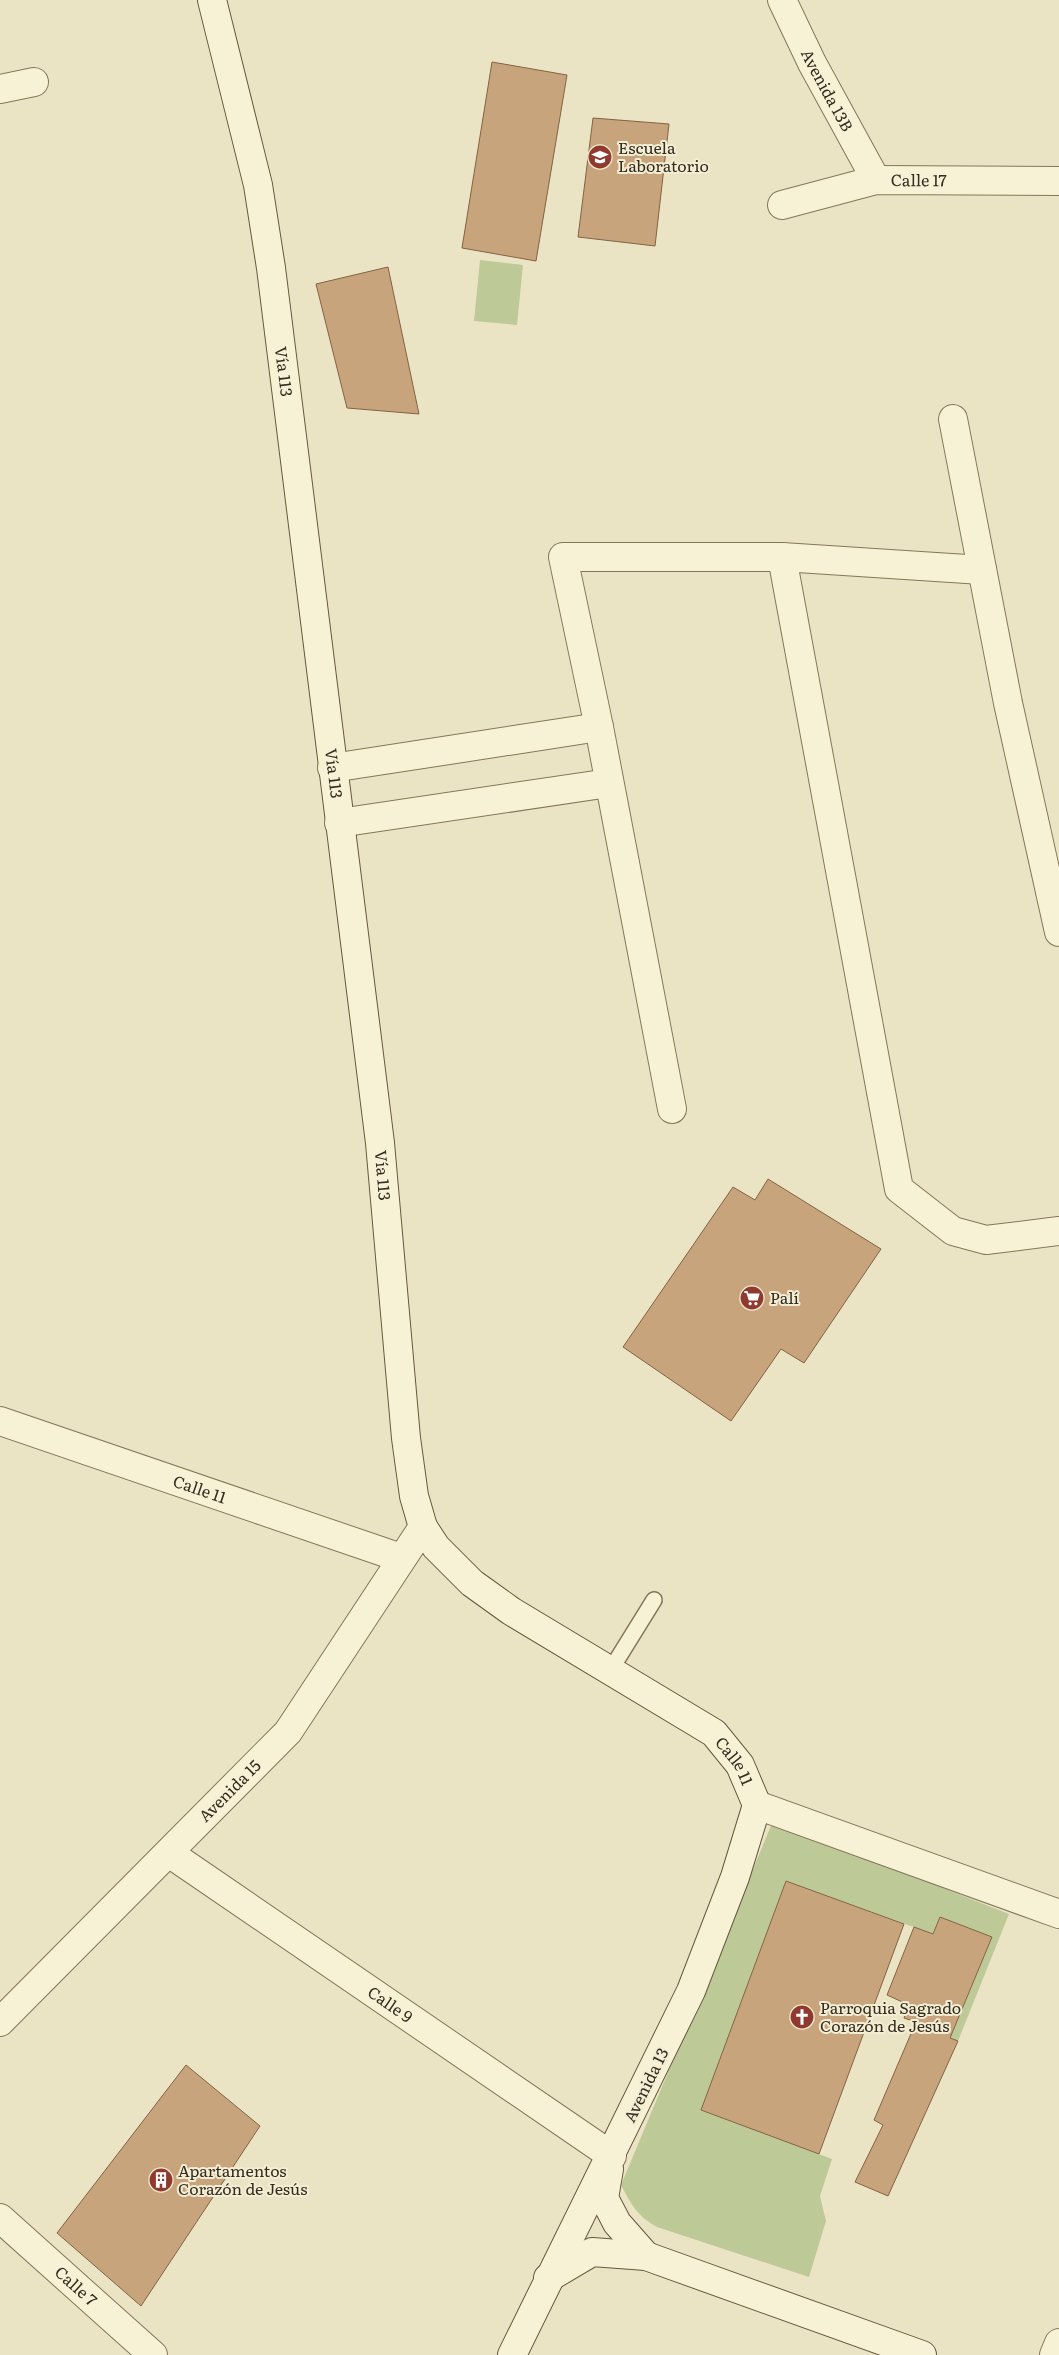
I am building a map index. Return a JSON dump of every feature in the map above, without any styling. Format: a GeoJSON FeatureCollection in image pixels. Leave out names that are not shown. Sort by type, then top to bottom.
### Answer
{"type":"FeatureCollection","features":[{"type":"Feature","properties":{"kind":"street","name":"Vía 113"},"geometry":{"type":"LineString","coordinates":[[212,0],[258,185],[272,278],[380,1143],[406,1438],[414,1496],[429,1537]]}},
{"type":"Feature","properties":{"kind":"street","name":"Avenida 13B"},"geometry":{"type":"LineString","coordinates":[[782,0],[812,63],[876,180]]}},
{"type":"Feature","properties":{"kind":"street"},"geometry":{"type":"LineString","coordinates":[[0,88],[34,82]]}},
{"type":"Feature","properties":{"kind":"street","name":"Calle 17"},"geometry":{"type":"LineString","coordinates":[[782,205],[876,180],[1059,181]]}},
{"type":"Feature","properties":{"kind":"street"},"geometry":{"type":"LineString","coordinates":[[953,419],[1008,703],[1059,932]]}},
{"type":"Feature","properties":{"kind":"street"},"geometry":{"type":"LineString","coordinates":[[672,1109],[599,727],[563,557],[782,557],[982,570]]}},
{"type":"Feature","properties":{"kind":"street"},"geometry":{"type":"LineString","coordinates":[[782,557],[899,1189],[953,1231],[986,1240],[1059,1231]]}},
{"type":"Feature","properties":{"kind":"street"},"geometry":{"type":"LineString","coordinates":[[332,768],[599,727]]}},
{"type":"Feature","properties":{"kind":"street"},"geometry":{"type":"LineString","coordinates":[[339,823],[609,783]]}},
{"type":"Feature","properties":{"kind":"street","name":"Calle 11"},"geometry":{"type":"LineString","coordinates":[[0,1420],[401,1558]]}},
{"type":"Feature","properties":{"kind":"street","name":"Avenida 15"},"geometry":{"type":"LineString","coordinates":[[0,2022],[288,1732],[401,1558],[429,1537]]}},
{"type":"Feature","properties":{"kind":"street","name":"Calle 11"},"geometry":{"type":"LineString","coordinates":[[429,1537],[472,1583],[503,1606],[714,1733],[740,1765],[757,1805],[1059,1914]]}},
{"type":"Feature","properties":{"kind":"street","name":"Avenida 13"},"geometry":{"type":"LineString","coordinates":[[512,2355],[548,2278],[612,2156],[691,1991],[736,1877],[757,1805]]}},
{"type":"Feature","properties":{"kind":"street","name":"Calle 9"},"geometry":{"type":"LineString","coordinates":[[169,1853],[612,2156]]}},
{"type":"Feature","properties":{"kind":"street"},"geometry":{"type":"LineString","coordinates":[[612,2156],[604,2198],[617,2223],[646,2256]]}},
{"type":"Feature","properties":{"kind":"street","name":"Calle 7"},"geometry":{"type":"LineString","coordinates":[[0,2218],[153,2355]]}},
{"type":"Feature","properties":{"kind":"street"},"geometry":{"type":"LineString","coordinates":[[548,2278],[592,2252],[646,2256],[922,2355]]}},
{"type":"Feature","properties":{"kind":"street"},"geometry":{"type":"LineString","coordinates":[[1054,2355],[1059,2343]]}},
{"type":"Feature","properties":{"kind":"lane"},"geometry":{"type":"LineString","coordinates":[[610,1671],[654,1600]]}},
{"type":"Feature","properties":{"kind":"green space"},"geometry":{"type":"Polygon","coordinates":[[[480,260],[523,265],[517,325],[474,321],[480,260]]]}},
{"type":"Feature","properties":{"kind":"green space"},"geometry":{"type":"Polygon","coordinates":[[[773,1821],[1009,1914],[958,2041],[950,2038],[992,1937],[940,1917],[933,1934],[786,1881],[701,2110],[832,2159],[820,2196],[826,2221],[809,2277],[657,2227],[645,2219],[636,2209],[621,2185],[773,1821]]]}},
{"type":"Feature","properties":{"kind":"building"},"geometry":{"type":"Polygon","coordinates":[[[492,62],[567,75],[536,261],[462,248],[492,62]]]}},
{"type":"Feature","properties":{"kind":"building"},"geometry":{"type":"Polygon","coordinates":[[[593,118],[669,124],[655,246],[578,237],[593,118]]]}},
{"type":"Feature","properties":{"kind":"building"},"geometry":{"type":"Polygon","coordinates":[[[388,267],[419,414],[347,408],[316,284],[388,267]]]}},
{"type":"Feature","properties":{"kind":"building","name":"Palí"},"geometry":{"type":"Polygon","coordinates":[[[768,1179],[881,1249],[804,1363],[781,1349],[731,1421],[623,1347],[733,1187],[755,1200],[768,1179]]]}},
{"type":"Feature","properties":{"kind":"building","name":"Parroquia Sagrado Corazón de Jesús"},"geometry":{"type":"Polygon","coordinates":[[[786,1881],[904,1924],[819,2154],[701,2110],[786,1881]]]}},
{"type":"Feature","properties":{"kind":"building"},"geometry":{"type":"Polygon","coordinates":[[[940,1917],[992,1937],[950,2038],[958,2041],[888,2196],[855,2182],[883,2125],[874,2120],[916,2022],[904,2018],[909,2005],[887,1995],[914,1927],[933,1934],[940,1917]]]}},
{"type":"Feature","properties":{"kind":"building","name":"Apartamentos Corazón de Jesús"},"geometry":{"type":"Polygon","coordinates":[[[186,2065],[260,2126],[141,2306],[57,2233],[186,2065]]]}},
{"type":"Feature","properties":{"kind":"place","name":"Escuela Laboratorio"},"geometry":{"type":"Point","coordinates":[600,157]}},
{"type":"Feature","properties":{"kind":"place","name":"Palí"},"geometry":{"type":"Point","coordinates":[752,1298]}},
{"type":"Feature","properties":{"kind":"place","name":"Parroquia Sagrado Corazón de Jesús"},"geometry":{"type":"Point","coordinates":[802,2017]}},
{"type":"Feature","properties":{"kind":"place","name":"Apartamentos Corazón de Jesús"},"geometry":{"type":"Point","coordinates":[161,2180]}}]}
